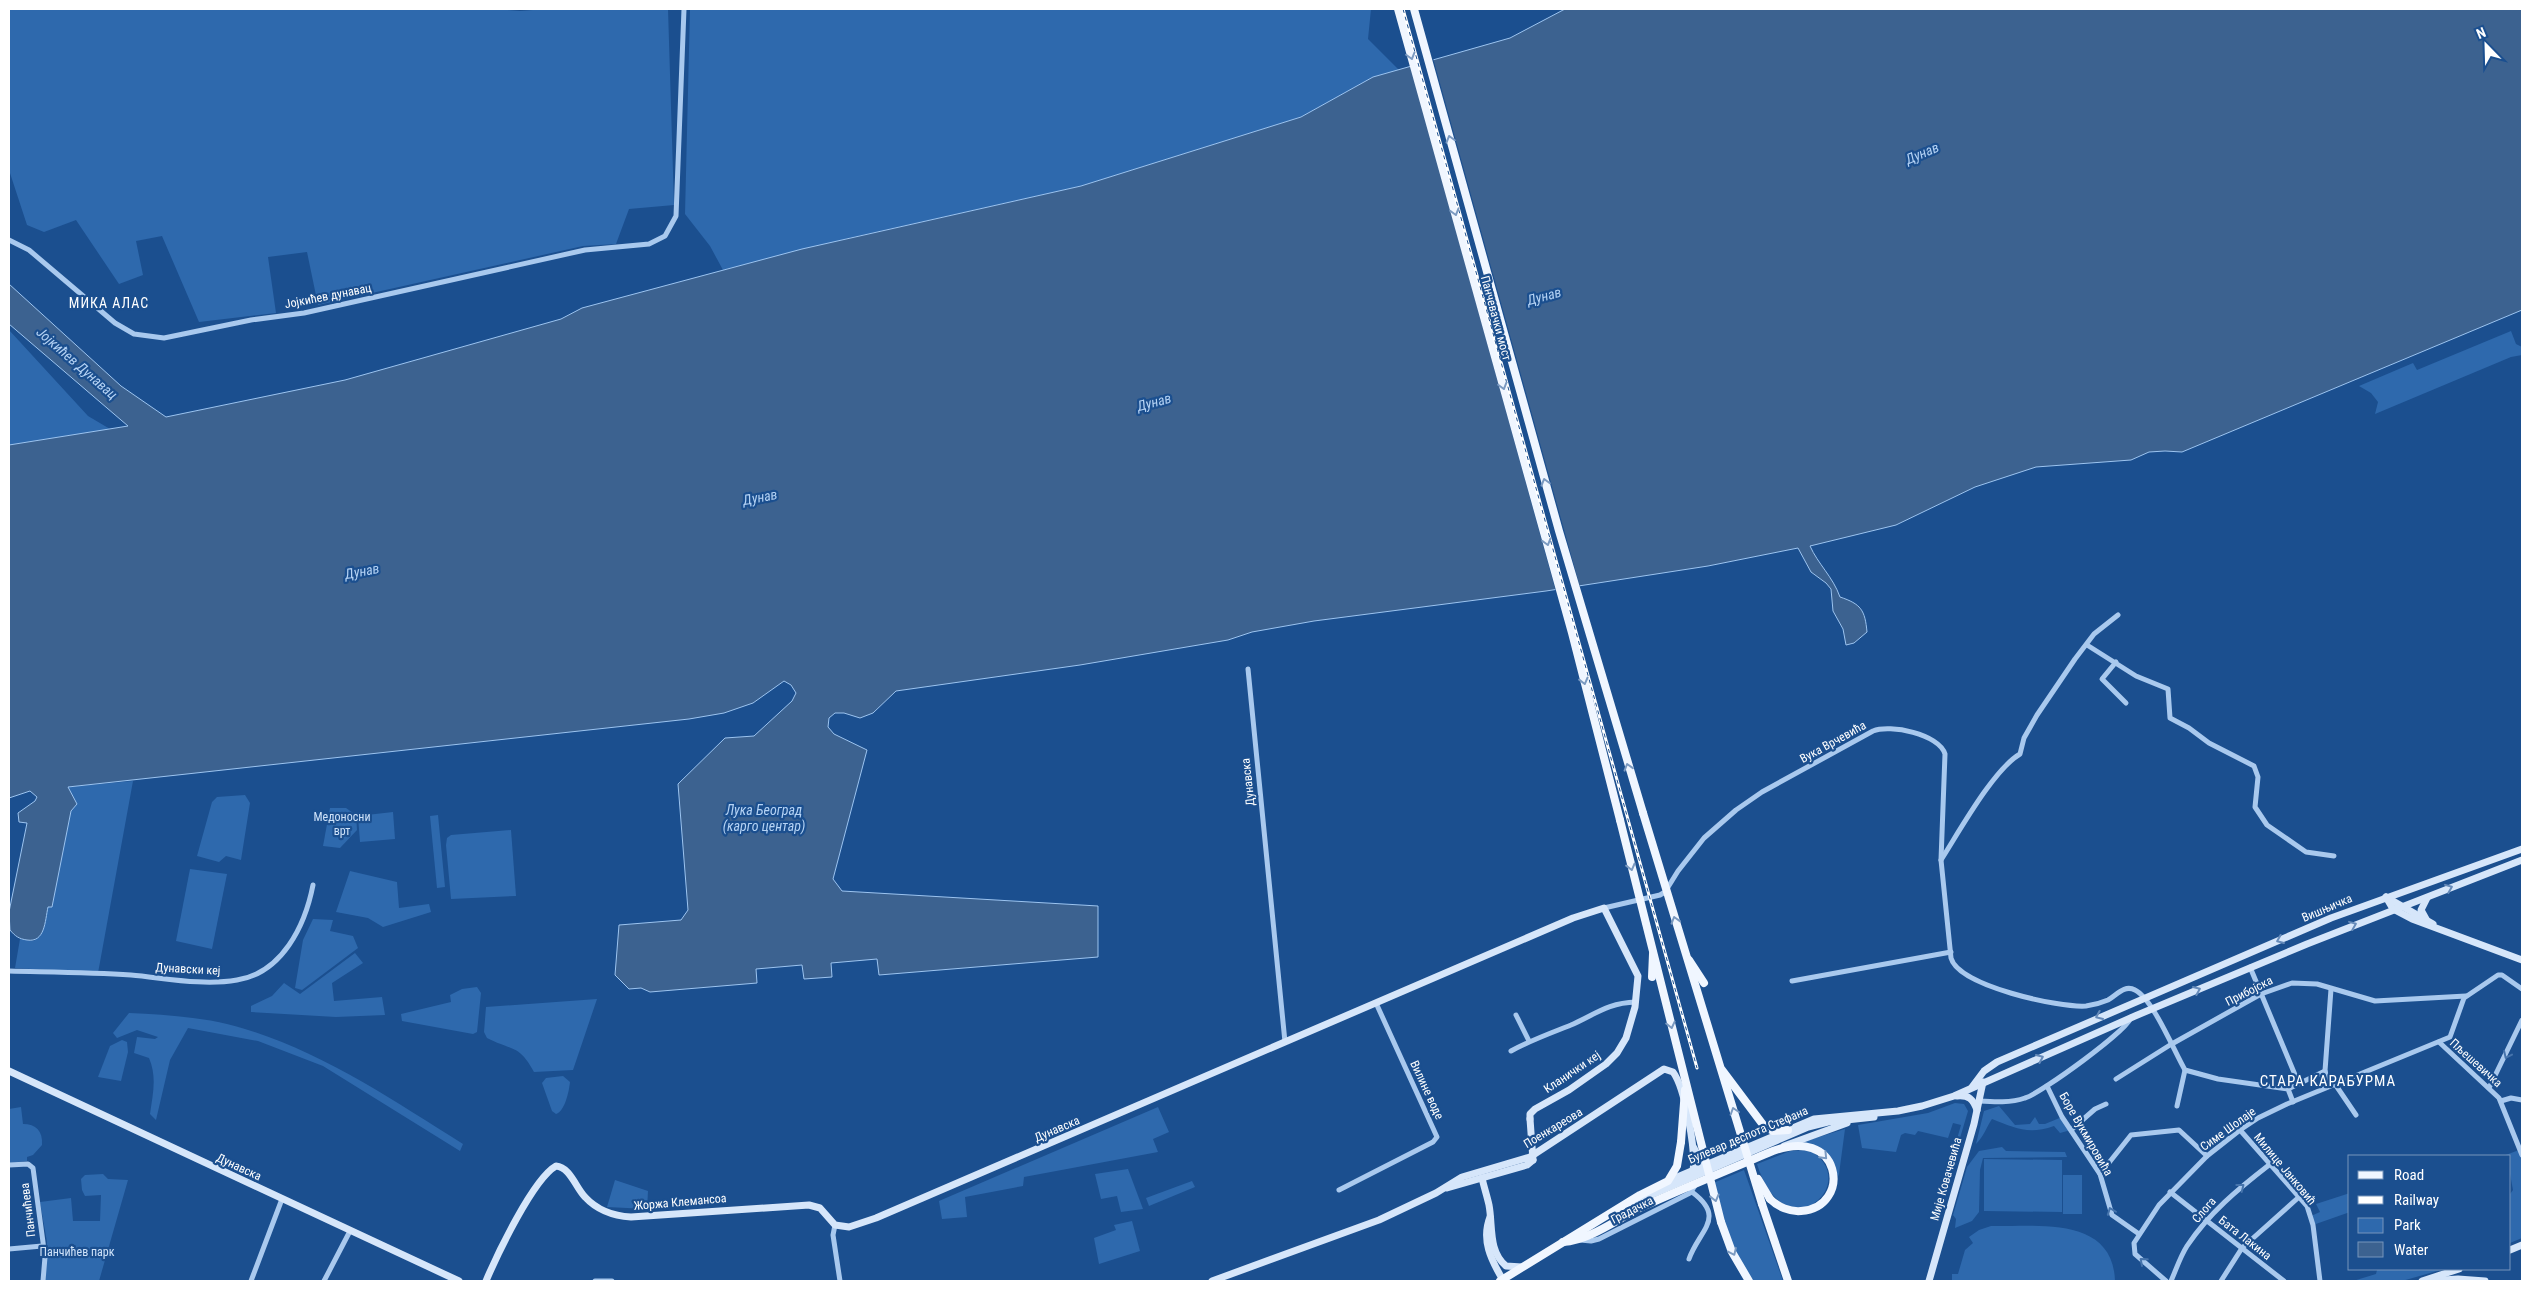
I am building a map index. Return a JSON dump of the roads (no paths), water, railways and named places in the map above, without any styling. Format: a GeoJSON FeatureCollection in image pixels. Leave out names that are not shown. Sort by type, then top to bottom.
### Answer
{"type":"FeatureCollection","features":[{"type":"Feature","properties":{"kind":"main road","name":"Панчевачки мост"},"geometry":{"type":"LineString","coordinates":[[1398,9],[1572,634],[1721,1222],[1732,1252],[1749,1281]]}},
{"type":"Feature","properties":{"kind":"main road","name":"Панчевачки мост"},"geometry":{"type":"LineString","coordinates":[[1414,9],[1587,630],[1685,952]]}},
{"type":"Feature","properties":{"kind":"main road","name":"Вишњичка"},"geometry":{"type":"LineString","coordinates":[[2144,997],[2386,897],[2522,849]]}},
{"type":"Feature","properties":{"kind":"main road","name":"Вишњичка"},"geometry":{"type":"LineString","coordinates":[[2152,1008],[2403,905],[2522,860]]}},
{"type":"Feature","properties":{"kind":"main road"},"geometry":{"type":"LineString","coordinates":[[2428,921],[2421,910],[2422,905],[2429,896]]}},
{"type":"Feature","properties":{"kind":"main road"},"geometry":{"type":"LineString","coordinates":[[2386,897],[2450,933]]}},
{"type":"Feature","properties":{"kind":"main road"},"geometry":{"type":"LineString","coordinates":[[2386,897],[2393,909],[2522,960]]}},
{"type":"Feature","properties":{"kind":"main road","name":"Дунавска"},"geometry":{"type":"LineString","coordinates":[[835,1225],[849,1227],[876,1218],[1579,916],[1604,908]]}},
{"type":"Feature","properties":{"kind":"main road","name":"Кланички кеј"},"geometry":{"type":"LineString","coordinates":[[1533,1160],[1530,1114],[1535,1109],[1569,1090],[1616,1055],[1626,1038],[1636,1002],[1638,981],[1635,969],[1604,908]]}},
{"type":"Feature","properties":{"kind":"main road"},"geometry":{"type":"LineString","coordinates":[[1652,977],[1653,952]]}},
{"type":"Feature","properties":{"kind":"main road"},"geometry":{"type":"LineString","coordinates":[[1685,952],[1704,983]]}},
{"type":"Feature","properties":{"kind":"main road"},"geometry":{"type":"LineString","coordinates":[[1685,952],[1762,1204],[1788,1281]]}},
{"type":"Feature","properties":{"kind":"main road","name":"Булевар деспота Стефана"},"geometry":{"type":"LineString","coordinates":[[1970,1089],[1988,1067],[2144,997]]}},
{"type":"Feature","properties":{"kind":"main road","name":"Булевар деспота Стефана"},"geometry":{"type":"LineString","coordinates":[[1627,1204],[1808,1127],[1828,1122],[1857,1120],[1954,1096],[2152,1008]]}},
{"type":"Feature","properties":{"kind":"main road"},"geometry":{"type":"LineString","coordinates":[[1720,1067],[1755,1114],[1771,1131],[1788,1130]]}},
{"type":"Feature","properties":{"kind":"main road"},"geometry":{"type":"LineString","coordinates":[[1983,1083],[1988,1067]]}},
{"type":"Feature","properties":{"kind":"main road","name":"Поенкареова"},"geometry":{"type":"LineString","coordinates":[[1442,1190],[1462,1176],[1534,1155],[1660,1071],[1667,1069],[1673,1072],[1677,1080],[1692,1143]]}},
{"type":"Feature","properties":{"kind":"main road","name":"Дунавска"},"geometry":{"type":"LineString","coordinates":[[9,1071],[459,1281]]}},
{"type":"Feature","properties":{"kind":"main road"},"geometry":{"type":"LineString","coordinates":[[1668,1181],[1677,1166],[1686,1083]]}},
{"type":"Feature","properties":{"kind":"main road","name":"Мије Ковачевића"},"geometry":{"type":"LineString","coordinates":[[1929,1281],[1978,1110],[1983,1083]]}},
{"type":"Feature","properties":{"kind":"main road"},"geometry":{"type":"LineString","coordinates":[[1954,1096],[1968,1097],[1973,1100],[1978,1110]]}},
{"type":"Feature","properties":{"kind":"main road","name":"Булевар деспота Стефана"},"geometry":{"type":"LineString","coordinates":[[1501,1280],[1668,1181],[1788,1130],[1824,1117],[1884,1113]]}},
{"type":"Feature","properties":{"kind":"main road"},"geometry":{"type":"LineString","coordinates":[[1563,1242],[1580,1239],[1629,1213],[1779,1148],[1857,1120]]}},
{"type":"Feature","properties":{"kind":"main road"},"geometry":{"type":"LineString","coordinates":[[1692,1143],[1703,1167]]}},
{"type":"Feature","properties":{"kind":"main road"},"geometry":{"type":"LineString","coordinates":[[1692,1143],[1693,1171]]}},
{"type":"Feature","properties":{"kind":"main road"},"geometry":{"type":"LineString","coordinates":[[1747,1155],[1763,1189],[1770,1199],[1777,1205],[1792,1211],[1809,1210],[1824,1200],[1833,1183],[1831,1166],[1820,1151],[1802,1145],[1779,1148]]}},
{"type":"Feature","properties":{"kind":"main road","name":"Поенкареова"},"geometry":{"type":"LineString","coordinates":[[1212,1281],[1352,1232],[1442,1190],[1527,1165],[1533,1160]]}},
{"type":"Feature","properties":{"kind":"main road","name":"Жоржа Клемансоа"},"geometry":{"type":"LineString","coordinates":[[486,1281],[508,1236],[536,1188],[547,1173],[556,1166],[565,1169],[578,1190],[591,1203],[618,1216],[631,1217],[809,1204],[820,1208],[835,1225]]}},
{"type":"Feature","properties":{"kind":"main road"},"geometry":{"type":"LineString","coordinates":[[1482,1178],[1493,1243],[1500,1260],[1509,1267],[1522,1267]]}},
{"type":"Feature","properties":{"kind":"main road"},"geometry":{"type":"LineString","coordinates":[[1490,1217],[1486,1235],[1487,1247],[1501,1280]]}},
{"type":"Feature","properties":{"kind":"main road"},"geometry":{"type":"LineString","coordinates":[[2422,1281],[2457,1270]]}},
{"type":"Feature","properties":{"kind":"main road"},"geometry":{"type":"LineString","coordinates":[[2428,1281],[2458,1279],[2485,1281]]}},
{"type":"Feature","properties":{"kind":"street","name":"Јојкићев дунавац"},"geometry":{"type":"LineString","coordinates":[[12,241],[29,250],[115,323],[134,334],[164,338],[251,320],[304,313],[585,250],[649,244],[665,236],[670,230],[676,209],[684,9]]}},
{"type":"Feature","properties":{"kind":"street"},"geometry":{"type":"LineString","coordinates":[[1941,860],[1988,789],[2010,762],[2020,754],[2024,738],[2037,714],[2094,634],[2118,615]]}},
{"type":"Feature","properties":{"kind":"street"},"geometry":{"type":"LineString","coordinates":[[2087,645],[2136,676],[2168,689],[2170,695],[2168,703],[2170,718],[2189,728],[2210,743],[2254,766],[2258,777],[2255,807],[2267,825],[2306,852],[2334,856]]}},
{"type":"Feature","properties":{"kind":"street"},"geometry":{"type":"LineString","coordinates":[[2116,662],[2102,679],[2126,703]]}},
{"type":"Feature","properties":{"kind":"street","name":"Дунавска"},"geometry":{"type":"LineString","coordinates":[[1248,669],[1285,1042]]}},
{"type":"Feature","properties":{"kind":"street","name":"Вука Врчевића"},"geometry":{"type":"LineString","coordinates":[[1604,908],[1656,897],[1665,892],[1678,871],[1704,838],[1746,802],[1860,737],[1884,728],[1897,728],[1934,740],[1940,744],[1944,751],[1941,860],[1951,960],[1956,966],[1988,986],[2003,992],[2084,1006],[2107,1001],[2128,988],[2135,990],[2144,997]]}},
{"type":"Feature","properties":{"kind":"street","name":"Дунавски кеј"},"geometry":{"type":"LineString","coordinates":[[9,971],[129,975],[221,982],[238,980],[263,970],[284,951],[299,932],[313,885]]}},
{"type":"Feature","properties":{"kind":"street"},"geometry":{"type":"LineString","coordinates":[[1792,981],[1951,952]]}},
{"type":"Feature","properties":{"kind":"street"},"geometry":{"type":"LineString","coordinates":[[2250,968],[2298,1082]]}},
{"type":"Feature","properties":{"kind":"street"},"geometry":{"type":"LineString","coordinates":[[2439,1042],[2451,1036],[2466,996],[2500,974],[2522,989]]}},
{"type":"Feature","properties":{"kind":"street","name":"Прибојска"},"geometry":{"type":"LineString","coordinates":[[2116,1079],[2170,1044],[2261,994],[2292,982],[2317,984],[2375,1001],[2466,996]]}},
{"type":"Feature","properties":{"kind":"street"},"geometry":{"type":"LineString","coordinates":[[2331,989],[2325,1071],[2332,1085],[2356,1115]]}},
{"type":"Feature","properties":{"kind":"street"},"geometry":{"type":"LineString","coordinates":[[2144,997],[2152,1008],[2184,1070],[2177,1106]]}},
{"type":"Feature","properties":{"kind":"street"},"geometry":{"type":"LineString","coordinates":[[1511,1051],[1529,1041],[1575,1023],[1601,1009],[1636,1002]]}},
{"type":"Feature","properties":{"kind":"street","name":"Вилине воде"},"geometry":{"type":"LineString","coordinates":[[1340,1190],[1433,1142],[1437,1137],[1376,1003]]}},
{"type":"Feature","properties":{"kind":"street"},"geometry":{"type":"LineString","coordinates":[[1516,1015],[1529,1041]]}},
{"type":"Feature","properties":{"kind":"street"},"geometry":{"type":"LineString","coordinates":[[1979,1101],[2017,1101],[2031,1096],[2103,1046],[2130,1023],[2131,1017]]}},
{"type":"Feature","properties":{"kind":"street"},"geometry":{"type":"LineString","coordinates":[[2490,1088],[2522,1020]]}},
{"type":"Feature","properties":{"kind":"street","name":"Симе Шолаје"},"geometry":{"type":"LineString","coordinates":[[2139,1234],[2170,1192],[2206,1156],[2258,1118],[2332,1085],[2439,1042]]}},
{"type":"Feature","properties":{"kind":"street","name":"Пљешевичка"},"geometry":{"type":"LineString","coordinates":[[2439,1042],[2490,1088],[2501,1101],[2522,1155]]}},
{"type":"Feature","properties":{"kind":"street"},"geometry":{"type":"LineString","coordinates":[[2184,1070],[2218,1079],[2288,1089],[2298,1082],[2325,1071]]}},
{"type":"Feature","properties":{"kind":"street"},"geometry":{"type":"LineString","coordinates":[[9,1077],[20,1076]]}},
{"type":"Feature","properties":{"kind":"street","name":"Боре Вукмировића"},"geometry":{"type":"LineString","coordinates":[[2047,1086],[2071,1130],[2100,1174],[2112,1215],[2139,1234]]}},
{"type":"Feature","properties":{"kind":"street"},"geometry":{"type":"LineString","coordinates":[[2288,1089],[2293,1102]]}},
{"type":"Feature","properties":{"kind":"street"},"geometry":{"type":"LineString","coordinates":[[2501,1101],[2511,1098],[2522,1100]]}},
{"type":"Feature","properties":{"kind":"street"},"geometry":{"type":"LineString","coordinates":[[2071,1130],[2095,1109],[2106,1104]]}},
{"type":"Feature","properties":{"kind":"street"},"geometry":{"type":"LineString","coordinates":[[2100,1174],[2129,1137],[2138,1132],[2179,1130],[2206,1156]]}},
{"type":"Feature","properties":{"kind":"street","name":"Милице Јанковић"},"geometry":{"type":"LineString","coordinates":[[2240,1130],[2306,1206],[2314,1225],[2320,1281]]}},
{"type":"Feature","properties":{"kind":"street","name":"Панчићева"},"geometry":{"type":"LineString","coordinates":[[9,1165],[28,1164],[33,1168],[45,1261],[43,1281]]}},
{"type":"Feature","properties":{"kind":"street","name":"Слога"},"geometry":{"type":"LineString","coordinates":[[2171,1281],[2187,1247],[2207,1220],[2232,1194],[2269,1165]]}},
{"type":"Feature","properties":{"kind":"street"},"geometry":{"type":"LineString","coordinates":[[1689,1260],[1695,1244],[1706,1230],[1710,1213],[1705,1202],[1692,1192],[1696,1184]]}},
{"type":"Feature","properties":{"kind":"street","name":"Градачка"},"geometry":{"type":"LineString","coordinates":[[1580,1239],[1596,1240],[1692,1192]]}},
{"type":"Feature","properties":{"kind":"street","name":"Бата Лакина"},"geometry":{"type":"LineString","coordinates":[[2170,1192],[2284,1281]]}},
{"type":"Feature","properties":{"kind":"street"},"geometry":{"type":"LineString","coordinates":[[2221,1281],[2242,1248],[2299,1197]]}},
{"type":"Feature","properties":{"kind":"street"},"geometry":{"type":"LineString","coordinates":[[251,1281],[282,1200]]}},
{"type":"Feature","properties":{"kind":"street"},"geometry":{"type":"LineString","coordinates":[[835,1225],[833,1234],[840,1281]]}},
{"type":"Feature","properties":{"kind":"street"},"geometry":{"type":"LineString","coordinates":[[324,1281],[350,1231]]}},
{"type":"Feature","properties":{"kind":"street"},"geometry":{"type":"LineString","coordinates":[[2139,1234],[2133,1246],[2134,1252],[2166,1281]]}},
{"type":"Feature","properties":{"kind":"street","name":"Панчићева"},"geometry":{"type":"LineString","coordinates":[[9,1249],[42,1246]]}},
{"type":"Feature","properties":{"kind":"street"},"geometry":{"type":"LineString","coordinates":[[596,1281],[612,1281]]}},
{"type":"Feature","properties":{"kind":"water"},"geometry":{"type":"Polygon","coordinates":[[[1565,9],[2522,9],[2522,310],[2182,452],[2149,452],[2131,460],[2036,467],[1975,487],[1896,525],[1810,546],[1840,597],[1857,605],[1865,618],[1867,632],[1854,643],[1846,645],[1843,629],[1833,611],[1831,589],[1811,572],[1798,548],[1708,566],[1546,591],[1314,621],[1252,632],[1228,640],[1080,665],[896,691],[873,713],[860,718],[844,713],[835,713],[829,718],[828,727],[834,734],[867,750],[833,879],[842,891],[1098,906],[1098,957],[879,975],[877,959],[831,963],[832,977],[804,979],[802,965],[756,969],[757,983],[650,992],[641,988],[629,989],[615,975],[619,925],[681,920],[688,910],[678,784],[725,738],[754,736],[792,701],[796,693],[791,685],[784,681],[753,703],[724,713],[689,719],[68,787],[77,804],[71,811],[52,907],[48,907],[41,935],[33,940],[27,940],[15,936],[10,930],[9,912],[27,823],[19,822],[18,813],[35,801],[37,797],[30,791],[9,798],[9,445],[128,426],[9,324],[9,284],[121,386],[166,417],[345,380],[561,319],[582,308],[802,249],[1081,186],[1301,117],[1373,77],[1510,38],[1565,9]]]}},
{"type":"Feature","properties":{"kind":"railway"},"geometry":{"type":"LineString","coordinates":[[1403,9],[1697,1068]]}},
{"type":"Feature","properties":{"kind":"district","name":"МИКА АЛАС"},"geometry":{"type":"Point","coordinates":[109,303]}},
{"type":"Feature","properties":{"kind":"district","name":"СТАРА КАРАБУРМА"},"geometry":{"type":"Point","coordinates":[2328,1081]}},
{"type":"Feature","properties":{"kind":"water label","name":"Дунав"},"geometry":{"type":"Point","coordinates":[1922,153]}},
{"type":"Feature","properties":{"kind":"water label","name":"Дунав"},"geometry":{"type":"Point","coordinates":[1544,296]}},
{"type":"Feature","properties":{"kind":"water label","name":"Јојкићев Дунавац"},"geometry":{"type":"Point","coordinates":[77,363]}},
{"type":"Feature","properties":{"kind":"water label","name":"Дунав"},"geometry":{"type":"Point","coordinates":[1154,402]}},
{"type":"Feature","properties":{"kind":"water label","name":"Дунав"},"geometry":{"type":"Point","coordinates":[760,497]}},
{"type":"Feature","properties":{"kind":"water label","name":"Дунав"},"geometry":{"type":"Point","coordinates":[362,571]}},
{"type":"Feature","properties":{"kind":"water label","name":"Лука Београд (карго центар)"},"geometry":{"type":"Point","coordinates":[764,818]}},
{"type":"Feature","properties":{"kind":"park label","name":"Медоносни врт"},"geometry":{"type":"Point","coordinates":[342,824]}},
{"type":"Feature","properties":{"kind":"park label","name":"Панчићев парк"},"geometry":{"type":"Point","coordinates":[77,1252]}}]}
